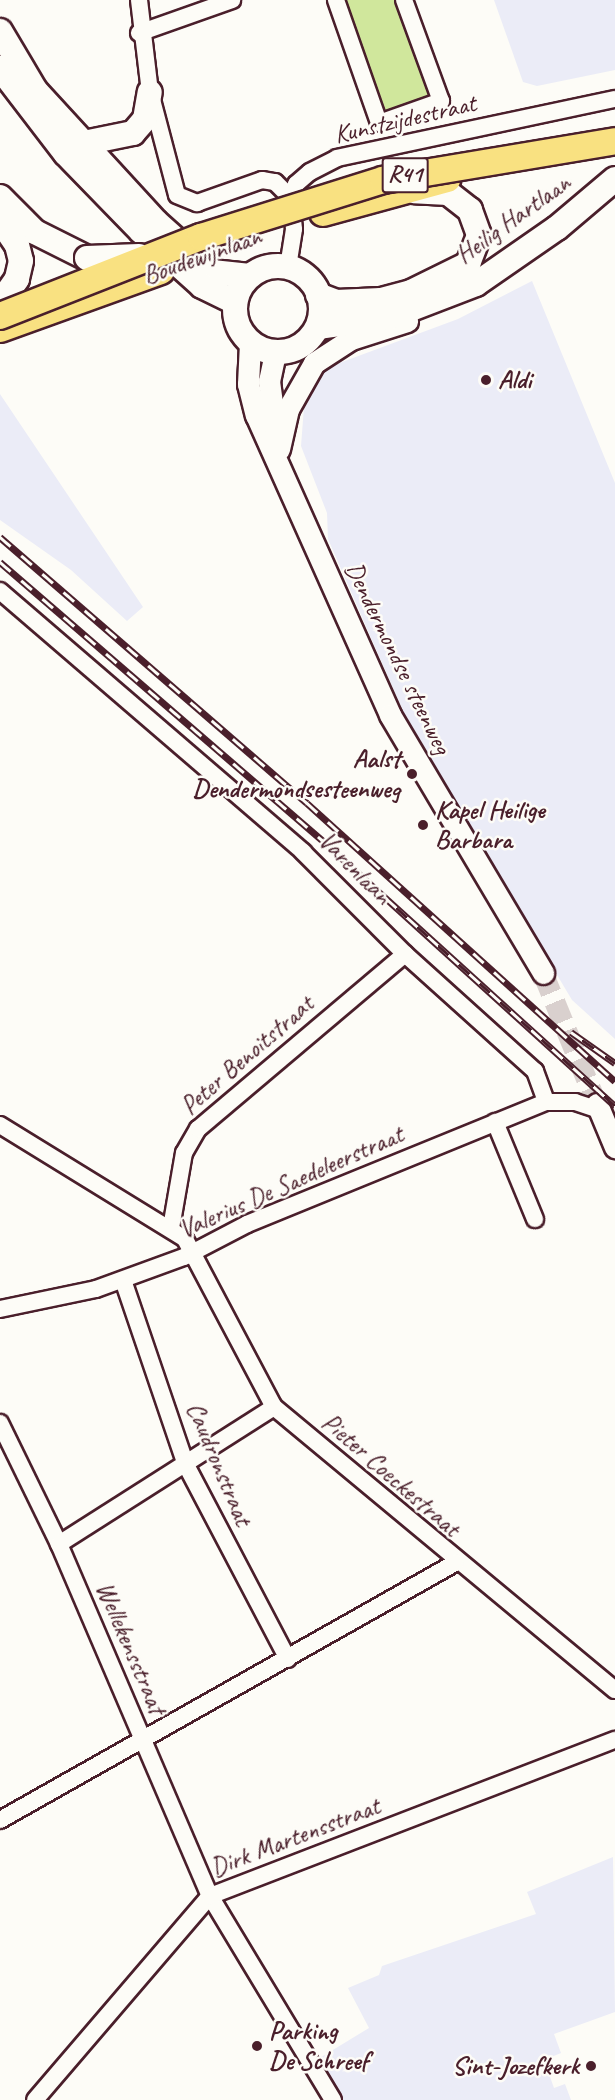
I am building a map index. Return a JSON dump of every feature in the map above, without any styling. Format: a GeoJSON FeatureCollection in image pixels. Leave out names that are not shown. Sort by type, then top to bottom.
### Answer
{"type":"FeatureCollection","features":[{"type":"Feature","properties":{"kind":"main road"},"geometry":{"type":"LineString","coordinates":[[0,31],[35,90],[79,144],[212,272],[250,276],[269,267],[288,267],[307,277],[318,295],[318,327],[304,345],[275,353],[250,343],[237,326],[235,302],[250,276]]}},
{"type":"Feature","properties":{"kind":"main road"},"geometry":{"type":"LineString","coordinates":[[0,68],[66,154],[141,231],[202,286],[235,302]]}},
{"type":"Feature","properties":{"kind":"main road"},"geometry":{"type":"LineString","coordinates":[[79,144],[134,133],[145,119],[150,92]]}},
{"type":"Feature","properties":{"kind":"main road"},"geometry":{"type":"LineString","coordinates":[[108,172],[122,152],[157,126]]}},
{"type":"Feature","properties":{"kind":"main road","name":"Boudewijnlaan"},"geometry":{"type":"LineString","coordinates":[[0,197],[35,232],[87,258],[133,257],[383,180],[615,141]]}},
{"type":"Feature","properties":{"kind":"main road","name":"Boudewijnlaan"},"geometry":{"type":"LineString","coordinates":[[0,329],[240,241],[407,191],[485,172],[615,153]]}},
{"type":"Feature","properties":{"kind":"main road","name":"Heilig Hartlaan"},"geometry":{"type":"LineString","coordinates":[[318,327],[390,317],[442,301],[511,262],[615,179]]}},
{"type":"Feature","properties":{"kind":"main road","name":"Boudewijnlaan"},"geometry":{"type":"LineString","coordinates":[[318,295],[336,302],[381,300],[458,271],[476,252],[479,235],[464,201],[448,193],[407,191]]}},
{"type":"Feature","properties":{"kind":"main road"},"geometry":{"type":"LineString","coordinates":[[0,220],[17,245],[17,279],[0,303]]}},
{"type":"Feature","properties":{"kind":"main road","name":"Boudewijnlaan"},"geometry":{"type":"LineString","coordinates":[[0,316],[201,237]]}},
{"type":"Feature","properties":{"kind":"street"},"geometry":{"type":"LineString","coordinates":[[139,0],[139,33],[171,185],[183,202],[196,203],[262,180],[275,182],[291,198],[294,229],[288,267]]}},
{"type":"Feature","properties":{"kind":"street"},"geometry":{"type":"LineString","coordinates":[[139,33],[232,0]]}},
{"type":"Feature","properties":{"kind":"street"},"geometry":{"type":"LineString","coordinates":[[336,0],[380,123],[441,101],[404,0]]}},
{"type":"Feature","properties":{"kind":"street","name":"Kunstzijdestraat"},"geometry":{"type":"LineString","coordinates":[[291,198],[296,183],[337,158],[615,99]]}},
{"type":"Feature","properties":{"kind":"street","name":"Heilig Hartlaan"},"geometry":{"type":"LineString","coordinates":[[279,449],[288,409],[314,363],[351,339],[400,324],[442,301]]}},
{"type":"Feature","properties":{"kind":"street","name":"Dendermondse steenweg"},"geometry":{"type":"LineString","coordinates":[[250,343],[249,392],[287,484],[390,715],[543,973]]}},
{"type":"Feature","properties":{"kind":"street","name":"Dendermondse steenweg"},"geometry":{"type":"LineString","coordinates":[[275,353],[269,381],[279,449],[287,484]]}},
{"type":"Feature","properties":{"kind":"street","name":"Varenlaan"},"geometry":{"type":"LineString","coordinates":[[0,591],[303,852],[405,954],[535,1071],[546,1102]]}},
{"type":"Feature","properties":{"kind":"street","name":"Peter Benoitstraat"},"geometry":{"type":"LineString","coordinates":[[171,1228],[184,1153],[193,1134],[405,954]]}},
{"type":"Feature","properties":{"kind":"street","name":"Valerius De Saedeleerstraat"},"geometry":{"type":"LineString","coordinates":[[0,1309],[123,1280],[546,1102],[575,1102],[598,1107]]}},
{"type":"Feature","properties":{"kind":"street"},"geometry":{"type":"LineString","coordinates":[[598,1107],[615,1147]]}},
{"type":"Feature","properties":{"kind":"street"},"geometry":{"type":"LineString","coordinates":[[495,1122],[535,1219]]}},
{"type":"Feature","properties":{"kind":"street"},"geometry":{"type":"LineString","coordinates":[[0,1125],[171,1228],[193,1250]]}},
{"type":"Feature","properties":{"kind":"street","name":"Pieter Coeckestraat"},"geometry":{"type":"LineString","coordinates":[[193,1250],[274,1407],[455,1563],[615,1690]]}},
{"type":"Feature","properties":{"kind":"street","name":"Caudronstraat"},"geometry":{"type":"LineString","coordinates":[[123,1280],[186,1465],[288,1659]]}},
{"type":"Feature","properties":{"kind":"street"},"geometry":{"type":"LineString","coordinates":[[59,1544],[274,1407]]}},
{"type":"Feature","properties":{"kind":"street","name":"Wellekensstraat"},"geometry":{"type":"LineString","coordinates":[[0,1423],[59,1544],[210,1896],[333,2100]]}},
{"type":"Feature","properties":{"kind":"street"},"geometry":{"type":"LineString","coordinates":[[0,1820],[455,1563]]}},
{"type":"Feature","properties":{"kind":"street","name":"Dirk Martensstraat"},"geometry":{"type":"LineString","coordinates":[[35,2100],[210,1896],[615,1740]]}},
{"type":"Feature","properties":{"kind":"shaded area"},"geometry":{"type":"Polygon","coordinates":[[[494,0],[615,0],[615,70],[537,86],[523,82],[494,0]]]}},
{"type":"Feature","properties":{"kind":"shaded area"},"geometry":{"type":"Polygon","coordinates":[[[532,281],[615,483],[615,1039],[572,1000],[412,732],[328,539],[327,513],[301,446],[304,407],[326,368],[458,319],[532,281]]]}},
{"type":"Feature","properties":{"kind":"shaded area"},"geometry":{"type":"Polygon","coordinates":[[[0,394],[143,607],[127,621],[71,570],[0,520],[0,394]]]}},
{"type":"Feature","properties":{"kind":"shaded area"},"geometry":{"type":"Polygon","coordinates":[[[613,1857],[615,2012],[554,2034],[561,2053],[544,2060],[554,2088],[565,2084],[571,2100],[341,2100],[318,2059],[369,2028],[348,1988],[379,1975],[382,1966],[536,1914],[527,1892],[613,1857]]]}},
{"type":"Feature","properties":{"kind":"green space"},"geometry":{"type":"Polygon","coordinates":[[[346,0],[398,0],[430,93],[427,101],[392,113],[384,110],[346,0]]]}},
{"type":"Feature","properties":{"kind":"tunnel"},"geometry":{"type":"LineString","coordinates":[[543,973],[597,1104]]}},
{"type":"Feature","properties":{"kind":"railway"},"geometry":{"type":"LineString","coordinates":[[0,537],[307,803],[615,1081]]}},
{"type":"Feature","properties":{"kind":"railway"},"geometry":{"type":"LineString","coordinates":[[0,562],[324,842],[615,1106]]}},
{"type":"Feature","properties":{"kind":"railway"},"geometry":{"type":"LineString","coordinates":[[571,1032],[615,1063]]}},
{"type":"Feature","properties":{"kind":"place","name":"Aldi"},"geometry":{"type":"Point","coordinates":[486,380]}},
{"type":"Feature","properties":{"kind":"place","name":"Aalst Dendermondsesteenweg"},"geometry":{"type":"Point","coordinates":[412,774]}},
{"type":"Feature","properties":{"kind":"place","name":"Kapel Heilige Barbara"},"geometry":{"type":"Point","coordinates":[423,825]}},
{"type":"Feature","properties":{"kind":"place","name":"Parking De Schreef"},"geometry":{"type":"Point","coordinates":[257,2046]}},
{"type":"Feature","properties":{"kind":"place","name":"Sint-Jozefkerk"},"geometry":{"type":"Point","coordinates":[591,2066]}}]}
